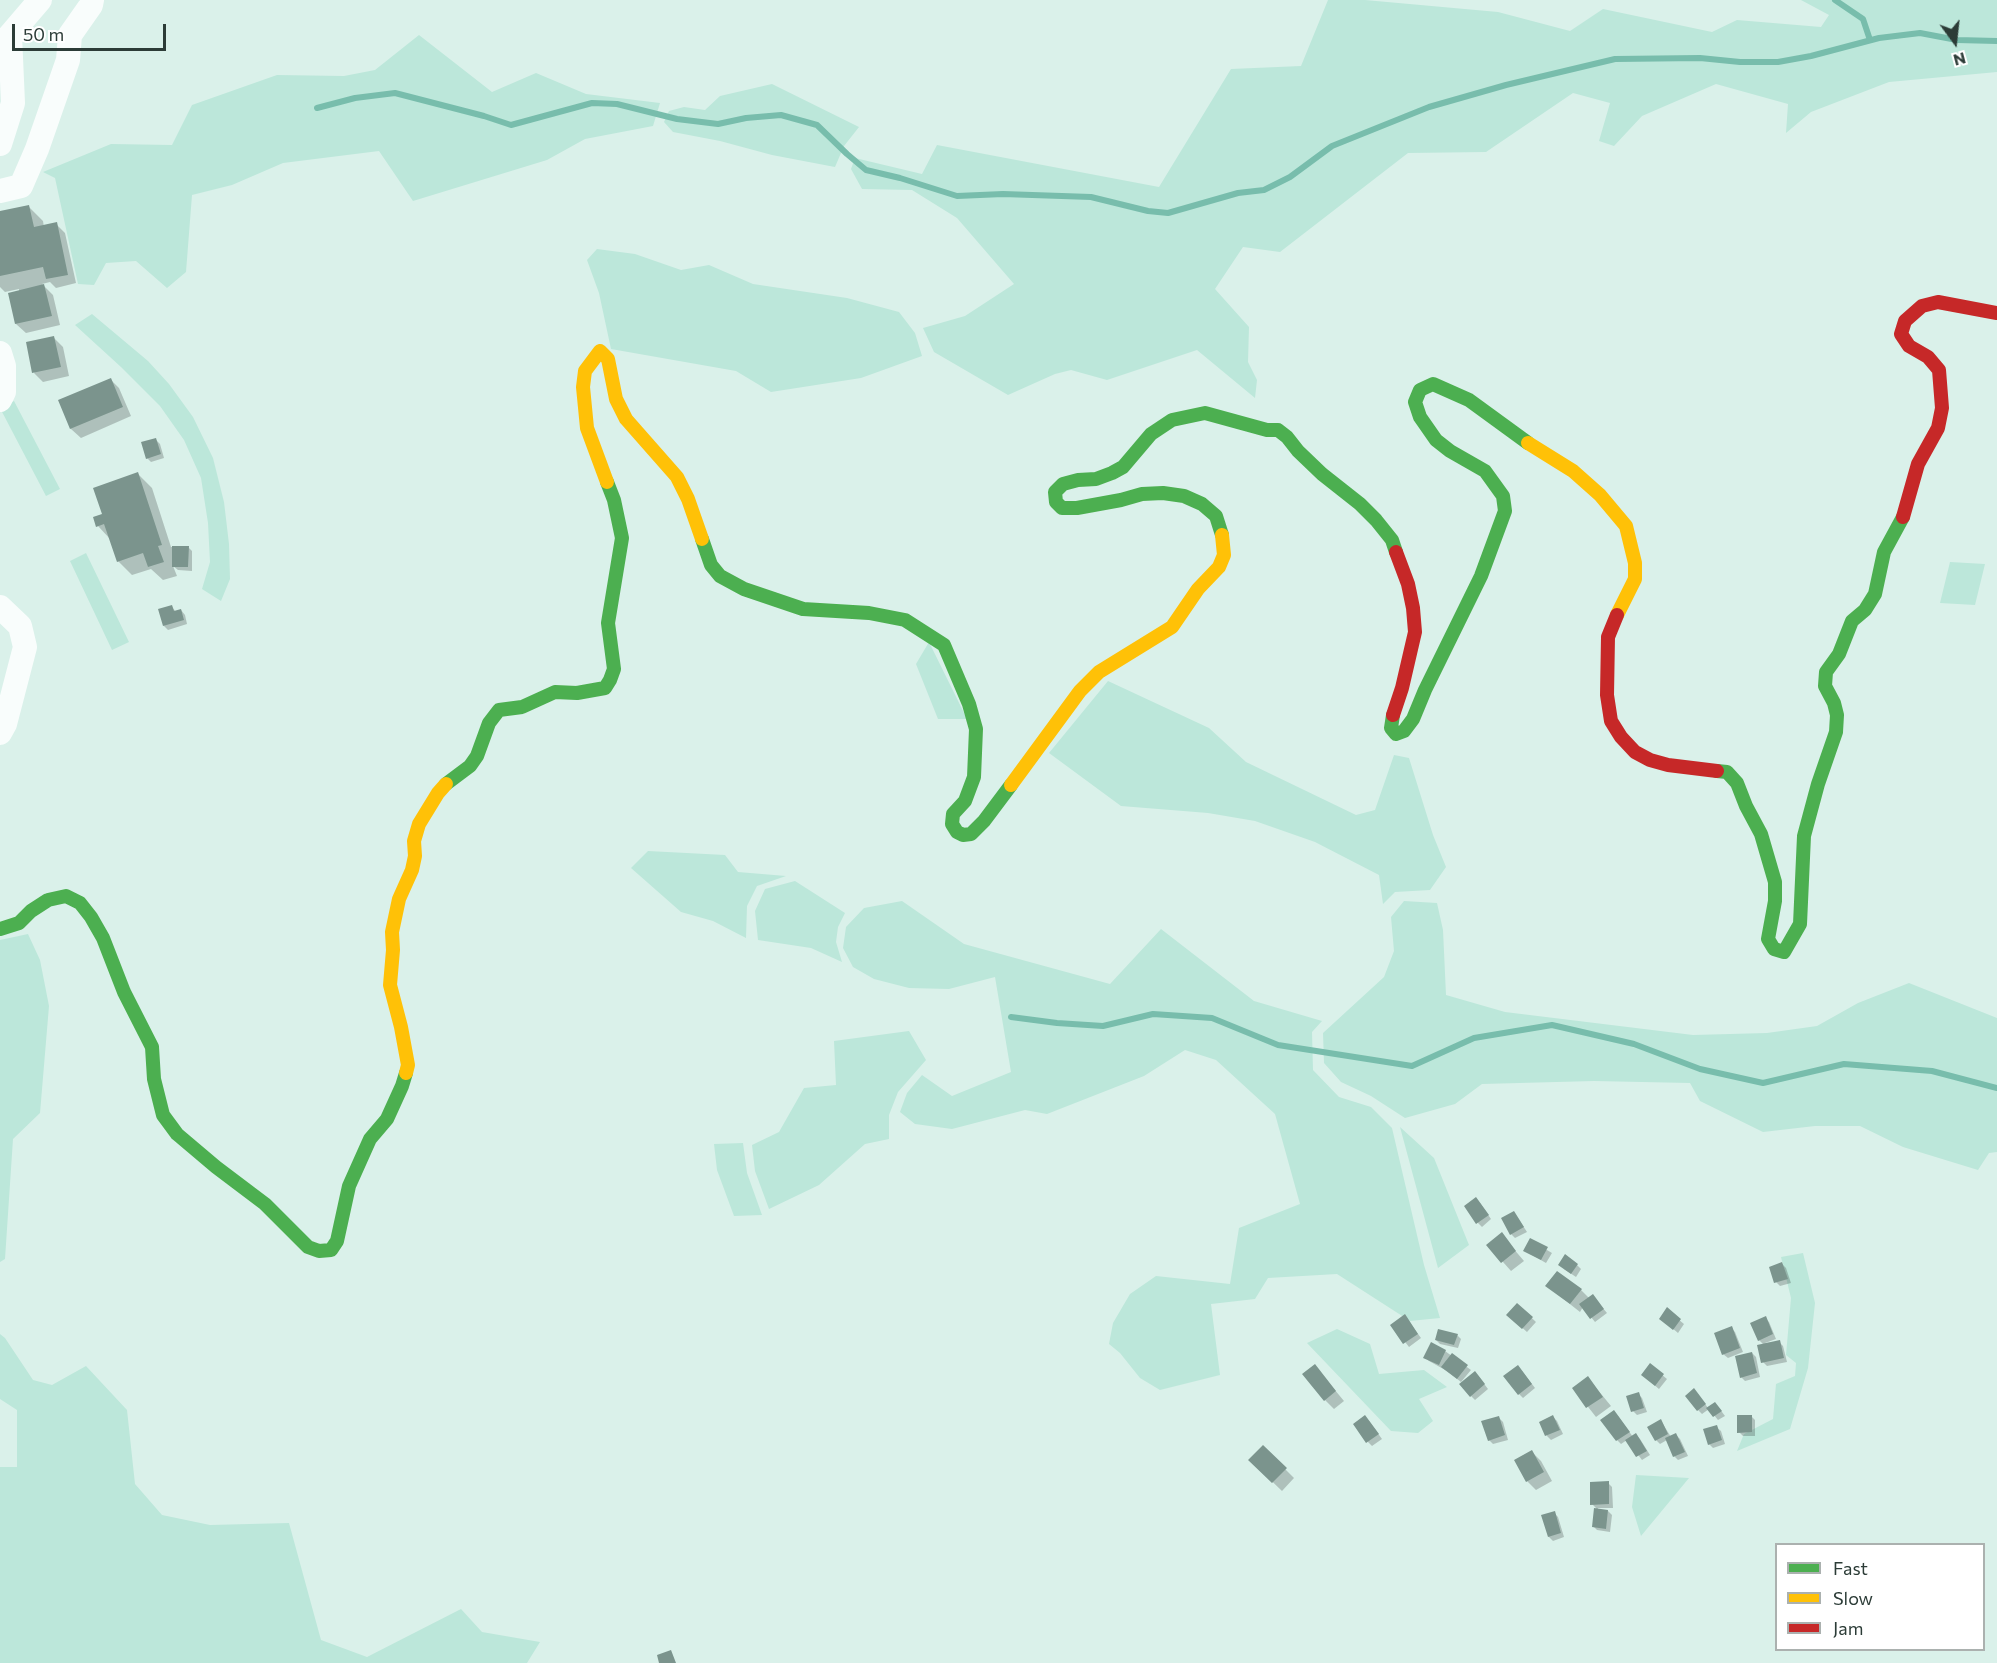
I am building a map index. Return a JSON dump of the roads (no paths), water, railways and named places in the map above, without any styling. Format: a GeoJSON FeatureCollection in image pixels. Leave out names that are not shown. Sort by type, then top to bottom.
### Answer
{"type":"FeatureCollection","features":[{"type":"Feature","properties":{"kind":"street"},"geometry":{"type":"LineString","coordinates":[[0,144],[13,103],[10,35],[40,0]]}},
{"type":"Feature","properties":{"kind":"street"},"geometry":{"type":"LineString","coordinates":[[0,191],[21,186],[37,149],[68,60],[70,36],[92,0]]}},
{"type":"Feature","properties":{"kind":"street"},"geometry":{"type":"LineString","coordinates":[[0,928],[19,923],[31,911],[48,900],[66,896],[80,903],[92,917],[103,938],[123,992],[152,1047],[154,1079],[163,1114],[177,1134],[216,1167],[266,1204],[308,1247],[319,1251],[331,1250],[341,1229],[349,1186],[370,1139],[387,1119],[402,1086],[408,1065],[402,1027],[390,985],[392,932],[399,899],[412,870],[415,856],[414,841],[419,824],[442,787],[470,766],[477,756],[489,723],[499,710],[522,707],[555,692],[577,693],[605,688],[614,669],[608,623],[622,538],[614,500],[587,428],[584,387],[585,371],[600,351],[608,359],[616,399],[626,419],[677,477],[688,499],[711,565],[720,576],[744,589],[803,609],[869,613],[905,620],[944,645],[969,704],[976,729],[974,777],[965,801],[953,814],[952,824],[957,832],[963,835],[971,834],[984,821],[1080,691],[1099,672],[1172,627],[1198,589],[1219,567],[1224,555],[1222,532],[1216,516],[1202,504],[1184,496],[1162,493],[1142,494],[1077,508],[1062,508],[1056,502],[1055,492],[1063,484],[1096,479],[1123,467],[1151,434],[1172,420],[1186,416],[1205,413],[1268,430],[1278,430],[1322,474],[1360,504],[1392,540],[1408,584],[1415,633],[1391,728],[1396,734],[1404,731],[1413,720],[1425,690],[1481,576],[1505,511],[1503,496],[1496,484],[1485,471],[1436,440],[1420,417],[1415,402],[1420,390],[1433,384],[1468,400],[1516,436],[1573,471],[1600,495],[1626,526],[1635,562],[1635,579],[1608,637],[1607,695],[1611,721],[1621,737],[1635,752],[1650,760],[1668,765],[1727,772],[1737,783],[1761,834],[1775,882],[1776,902],[1768,939],[1774,949],[1784,952],[1800,924],[1806,825],[1836,732],[1837,715],[1834,703],[1825,686],[1826,672],[1839,654],[1852,621],[1865,609],[1875,594],[1884,552],[1906,511],[1918,464],[1938,428],[1942,408],[1939,370],[1928,357],[1909,346],[1901,334],[1905,321],[1922,306],[1938,302],[1997,313]]}},
{"type":"Feature","properties":{"kind":"street"},"geometry":{"type":"LineString","coordinates":[[0,353],[4,366],[4,392],[0,400]]}},
{"type":"Feature","properties":{"kind":"street"},"geometry":{"type":"LineString","coordinates":[[0,607],[20,626],[25,647],[5,724],[0,733]]}},
{"type":"Feature","properties":{"kind":"waterway"},"geometry":{"type":"LineString","coordinates":[[1835,0],[1863,19],[1870,40]]}},
{"type":"Feature","properties":{"kind":"waterway"},"geometry":{"type":"LineString","coordinates":[[317,108],[355,98],[395,93],[511,125],[592,103],[617,104],[677,119],[718,124],[746,118],[781,115],[817,125],[866,170],[957,196],[1003,194],[1091,197],[1148,211],[1168,213],[1238,193],[1264,190],[1290,177],[1332,146],[1429,107],[1506,85],[1615,59],[1700,58],[1740,62],[1778,62],[1879,38],[1920,33],[1957,40],[1997,41]]}},
{"type":"Feature","properties":{"kind":"waterway"},"geometry":{"type":"LineString","coordinates":[[1011,1017],[1103,1026],[1153,1014],[1212,1018],[1278,1045],[1412,1066],[1474,1038],[1552,1025],[1634,1044],[1700,1069],[1763,1083],[1844,1064],[1932,1071],[1997,1088]]}}]}
